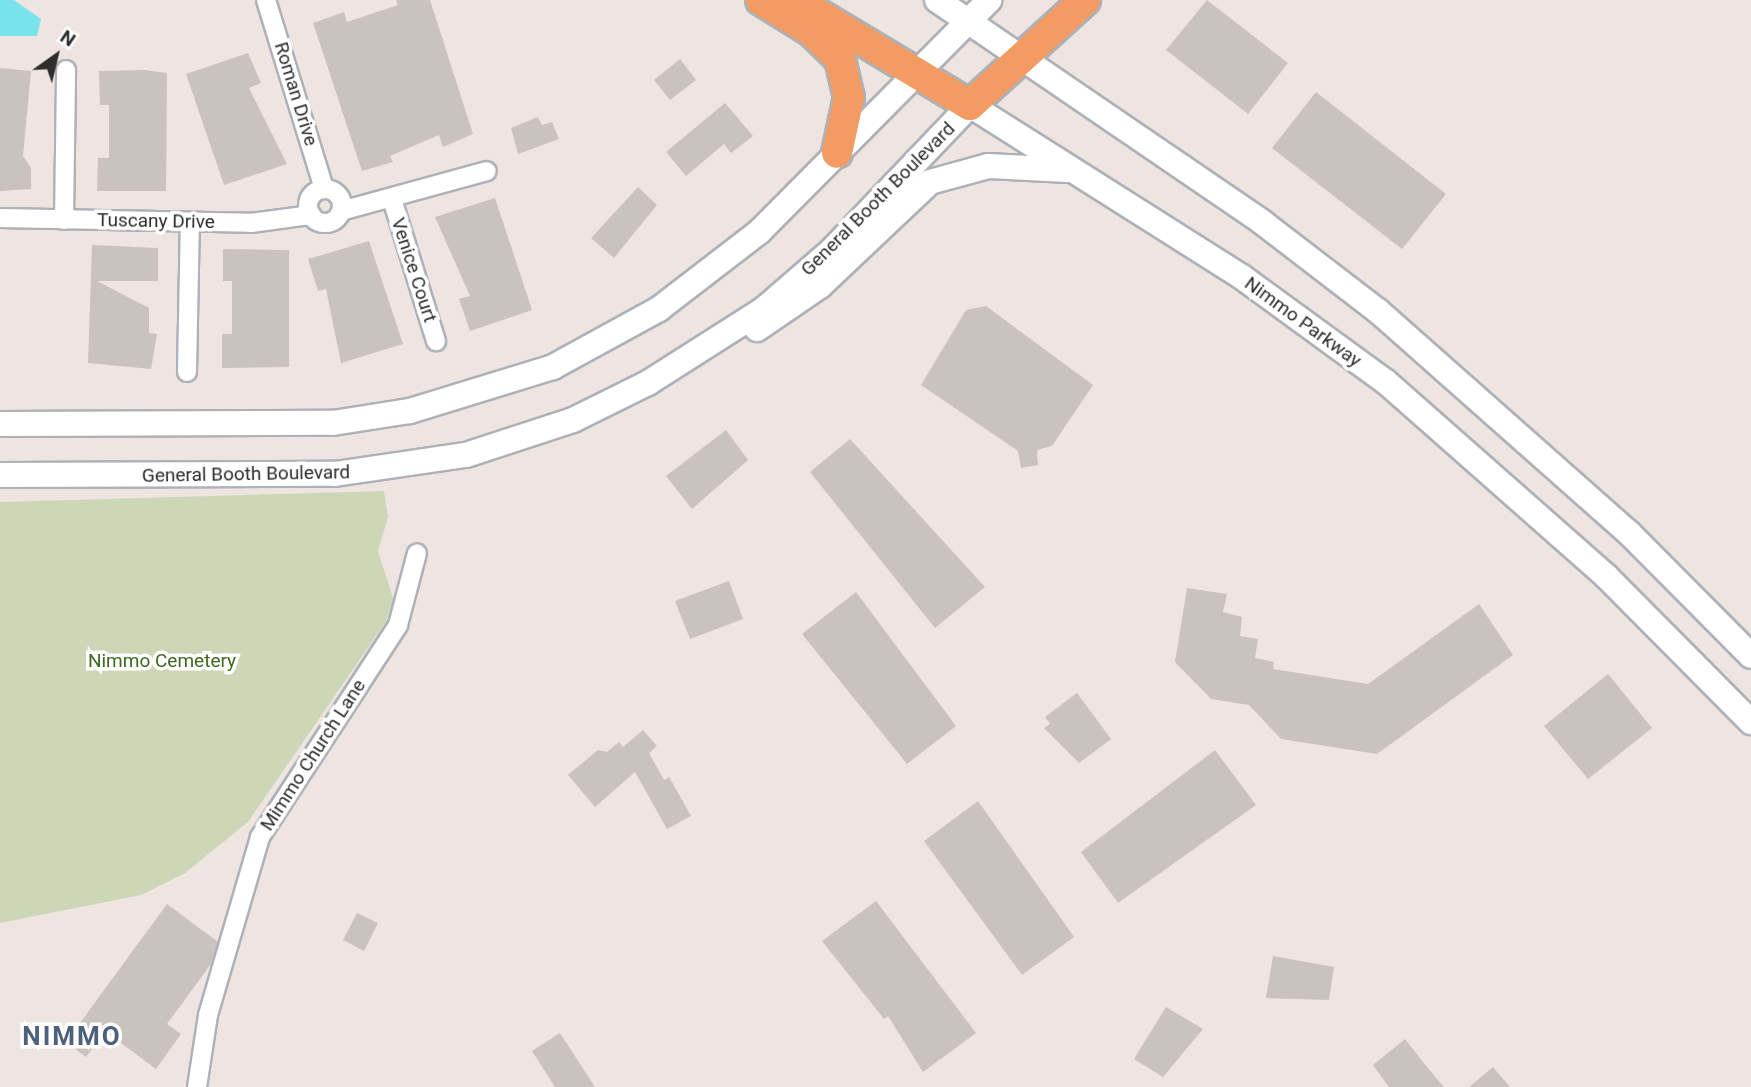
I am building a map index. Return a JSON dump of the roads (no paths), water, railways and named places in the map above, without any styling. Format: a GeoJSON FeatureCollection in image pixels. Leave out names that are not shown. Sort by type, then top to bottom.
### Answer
{"type":"FeatureCollection","features":[{"type":"Feature","properties":{"kind":"highway"},"geometry":{"type":"LineString","coordinates":[[761,0],[811,31],[840,59],[849,97],[837,153]]}},
{"type":"Feature","properties":{"kind":"highway","name":"Nimmo Parkway"},"geometry":{"type":"LineString","coordinates":[[795,0],[970,105]]}},
{"type":"Feature","properties":{"kind":"highway","name":"General Booth Boulevard"},"geometry":{"type":"LineString","coordinates":[[970,105],[1085,0]]}},
{"type":"Feature","properties":{"kind":"main road"},"geometry":{"type":"LineString","coordinates":[[937,0],[1262,222],[1378,312],[1619,524],[1751,656]]}},
{"type":"Feature","properties":{"kind":"main road"},"geometry":{"type":"LineString","coordinates":[[0,424],[308,425],[410,411],[553,367],[659,309],[759,232],[914,72],[989,0]]}},
{"type":"Feature","properties":{"kind":"main road","name":"Nimmo Parkway"},"geometry":{"type":"LineString","coordinates":[[970,105],[1292,311],[1386,382],[1528,502],[1751,722]]}},
{"type":"Feature","properties":{"kind":"main road","name":"General Booth Boulevard"},"geometry":{"type":"LineString","coordinates":[[0,475],[295,477],[416,466],[573,420],[719,340],[832,250],[970,105]]}},
{"type":"Feature","properties":{"kind":"main road"},"geometry":{"type":"LineString","coordinates":[[719,340],[768,326],[788,312],[930,182],[988,166],[1074,171]]}},
{"type":"Feature","properties":{"kind":"street","name":"Roman Drive"},"geometry":{"type":"LineString","coordinates":[[269,1],[324,189]]}},
{"type":"Feature","properties":{"kind":"street"},"geometry":{"type":"LineString","coordinates":[[64,220],[66,70]]}},
{"type":"Feature","properties":{"kind":"street"},"geometry":{"type":"LineString","coordinates":[[341,211],[338,196],[324,189],[309,201],[312,215],[330,222],[341,211],[486,171]]}},
{"type":"Feature","properties":{"kind":"street","name":"Venice Court"},"geometry":{"type":"LineString","coordinates":[[392,199],[436,341]]}},
{"type":"Feature","properties":{"kind":"street","name":"Tuscany Drive"},"geometry":{"type":"LineString","coordinates":[[0,218],[190,222],[312,215]]}},
{"type":"Feature","properties":{"kind":"street"},"geometry":{"type":"LineString","coordinates":[[187,372],[190,222]]}},
{"type":"Feature","properties":{"kind":"street","name":"Mimmo Church Lane"},"geometry":{"type":"LineString","coordinates":[[197,1087],[208,1015],[260,837],[398,625],[417,553]]}},
{"type":"Feature","properties":{"kind":"water"},"geometry":{"type":"Polygon","coordinates":[[[0,0],[14,0],[41,19],[37,36],[0,36],[0,0]]]}},
{"type":"Feature","properties":{"kind":"district","name":"NIMMO"},"geometry":{"type":"Point","coordinates":[72,1037]}},
{"type":"Feature","properties":{"kind":"park label","name":"Nimmo Cemetery"},"geometry":{"type":"Point","coordinates":[162,661]}}]}
